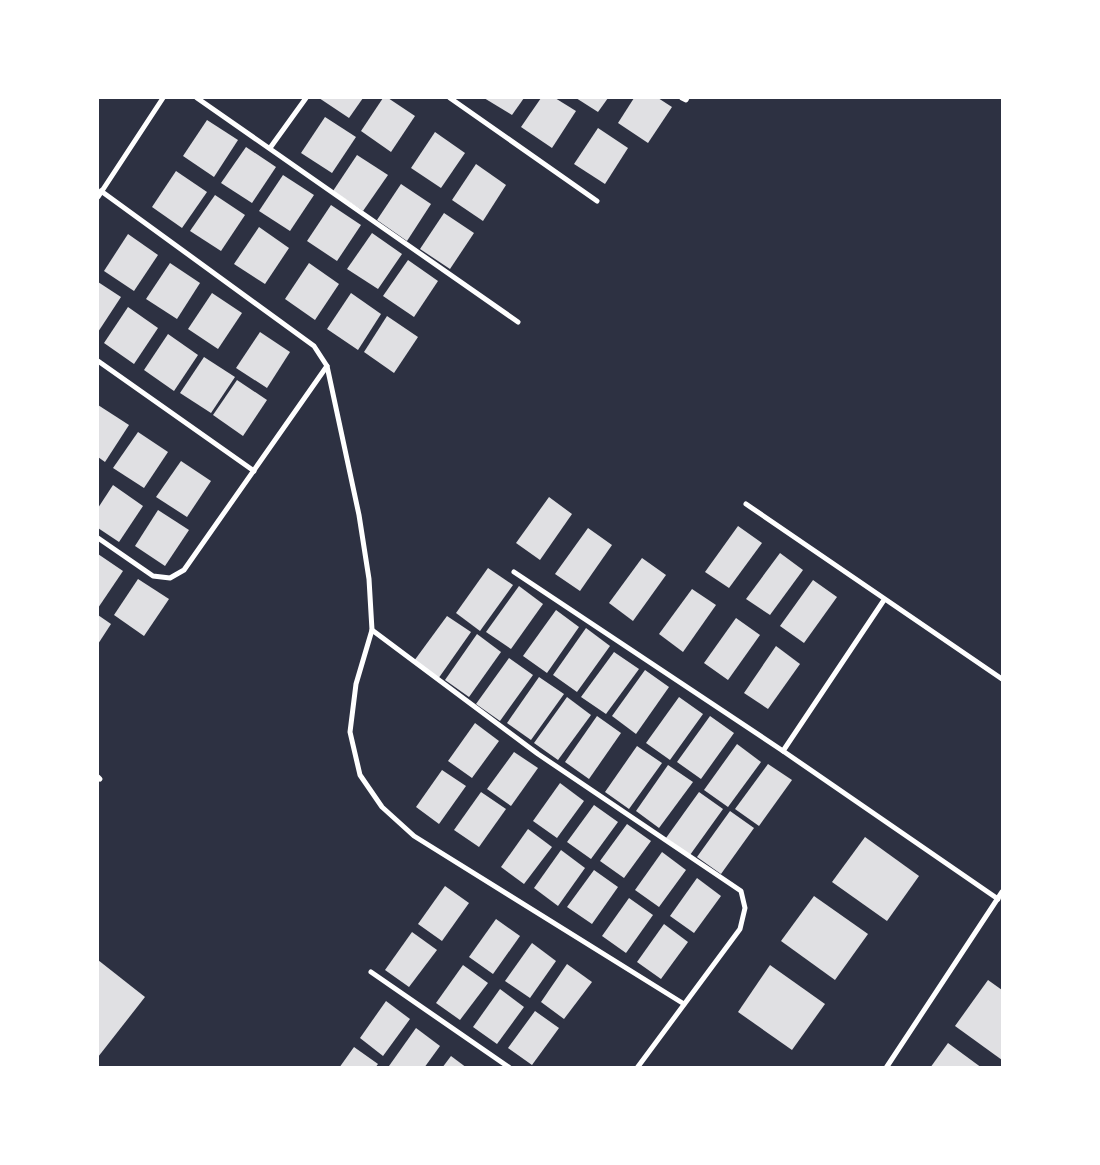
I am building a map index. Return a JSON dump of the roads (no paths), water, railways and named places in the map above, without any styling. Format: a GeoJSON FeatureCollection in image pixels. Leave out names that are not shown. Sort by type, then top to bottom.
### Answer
{"type":"FeatureCollection","features":[{"type":"Feature","properties":{"kind":"street"},"geometry":{"type":"LineString","coordinates":[[98,197],[163,98]]}},
{"type":"Feature","properties":{"kind":"street"},"geometry":{"type":"LineString","coordinates":[[197,98],[518,322]]}},
{"type":"Feature","properties":{"kind":"street"},"geometry":{"type":"LineString","coordinates":[[270,148],[306,98]]}},
{"type":"Feature","properties":{"kind":"street"},"geometry":{"type":"LineString","coordinates":[[450,98],[597,201]]}},
{"type":"Feature","properties":{"kind":"street"},"geometry":{"type":"LineString","coordinates":[[101,191],[314,346],[327,366],[359,515],[369,579],[372,630],[356,684],[350,732],[360,776],[382,807],[414,836],[684,1004]]}},
{"type":"Feature","properties":{"kind":"street"},"geometry":{"type":"LineString","coordinates":[[98,361],[254,470]]}},
{"type":"Feature","properties":{"kind":"street"},"geometry":{"type":"LineString","coordinates":[[98,538],[153,576],[170,578],[184,570],[327,366]]}},
{"type":"Feature","properties":{"kind":"street"},"geometry":{"type":"LineString","coordinates":[[746,504],[1002,679]]}},
{"type":"Feature","properties":{"kind":"street"},"geometry":{"type":"LineString","coordinates":[[514,572],[783,751],[998,898]]}},
{"type":"Feature","properties":{"kind":"street"},"geometry":{"type":"LineString","coordinates":[[783,751],[884,600]]}},
{"type":"Feature","properties":{"kind":"street"},"geometry":{"type":"LineString","coordinates":[[372,630],[538,754],[741,891],[745,908],[740,929],[637,1068]]}},
{"type":"Feature","properties":{"kind":"street"},"geometry":{"type":"LineString","coordinates":[[886,1068],[1002,892]]}},
{"type":"Feature","properties":{"kind":"street"},"geometry":{"type":"LineString","coordinates":[[371,972],[510,1068]]}}]}
